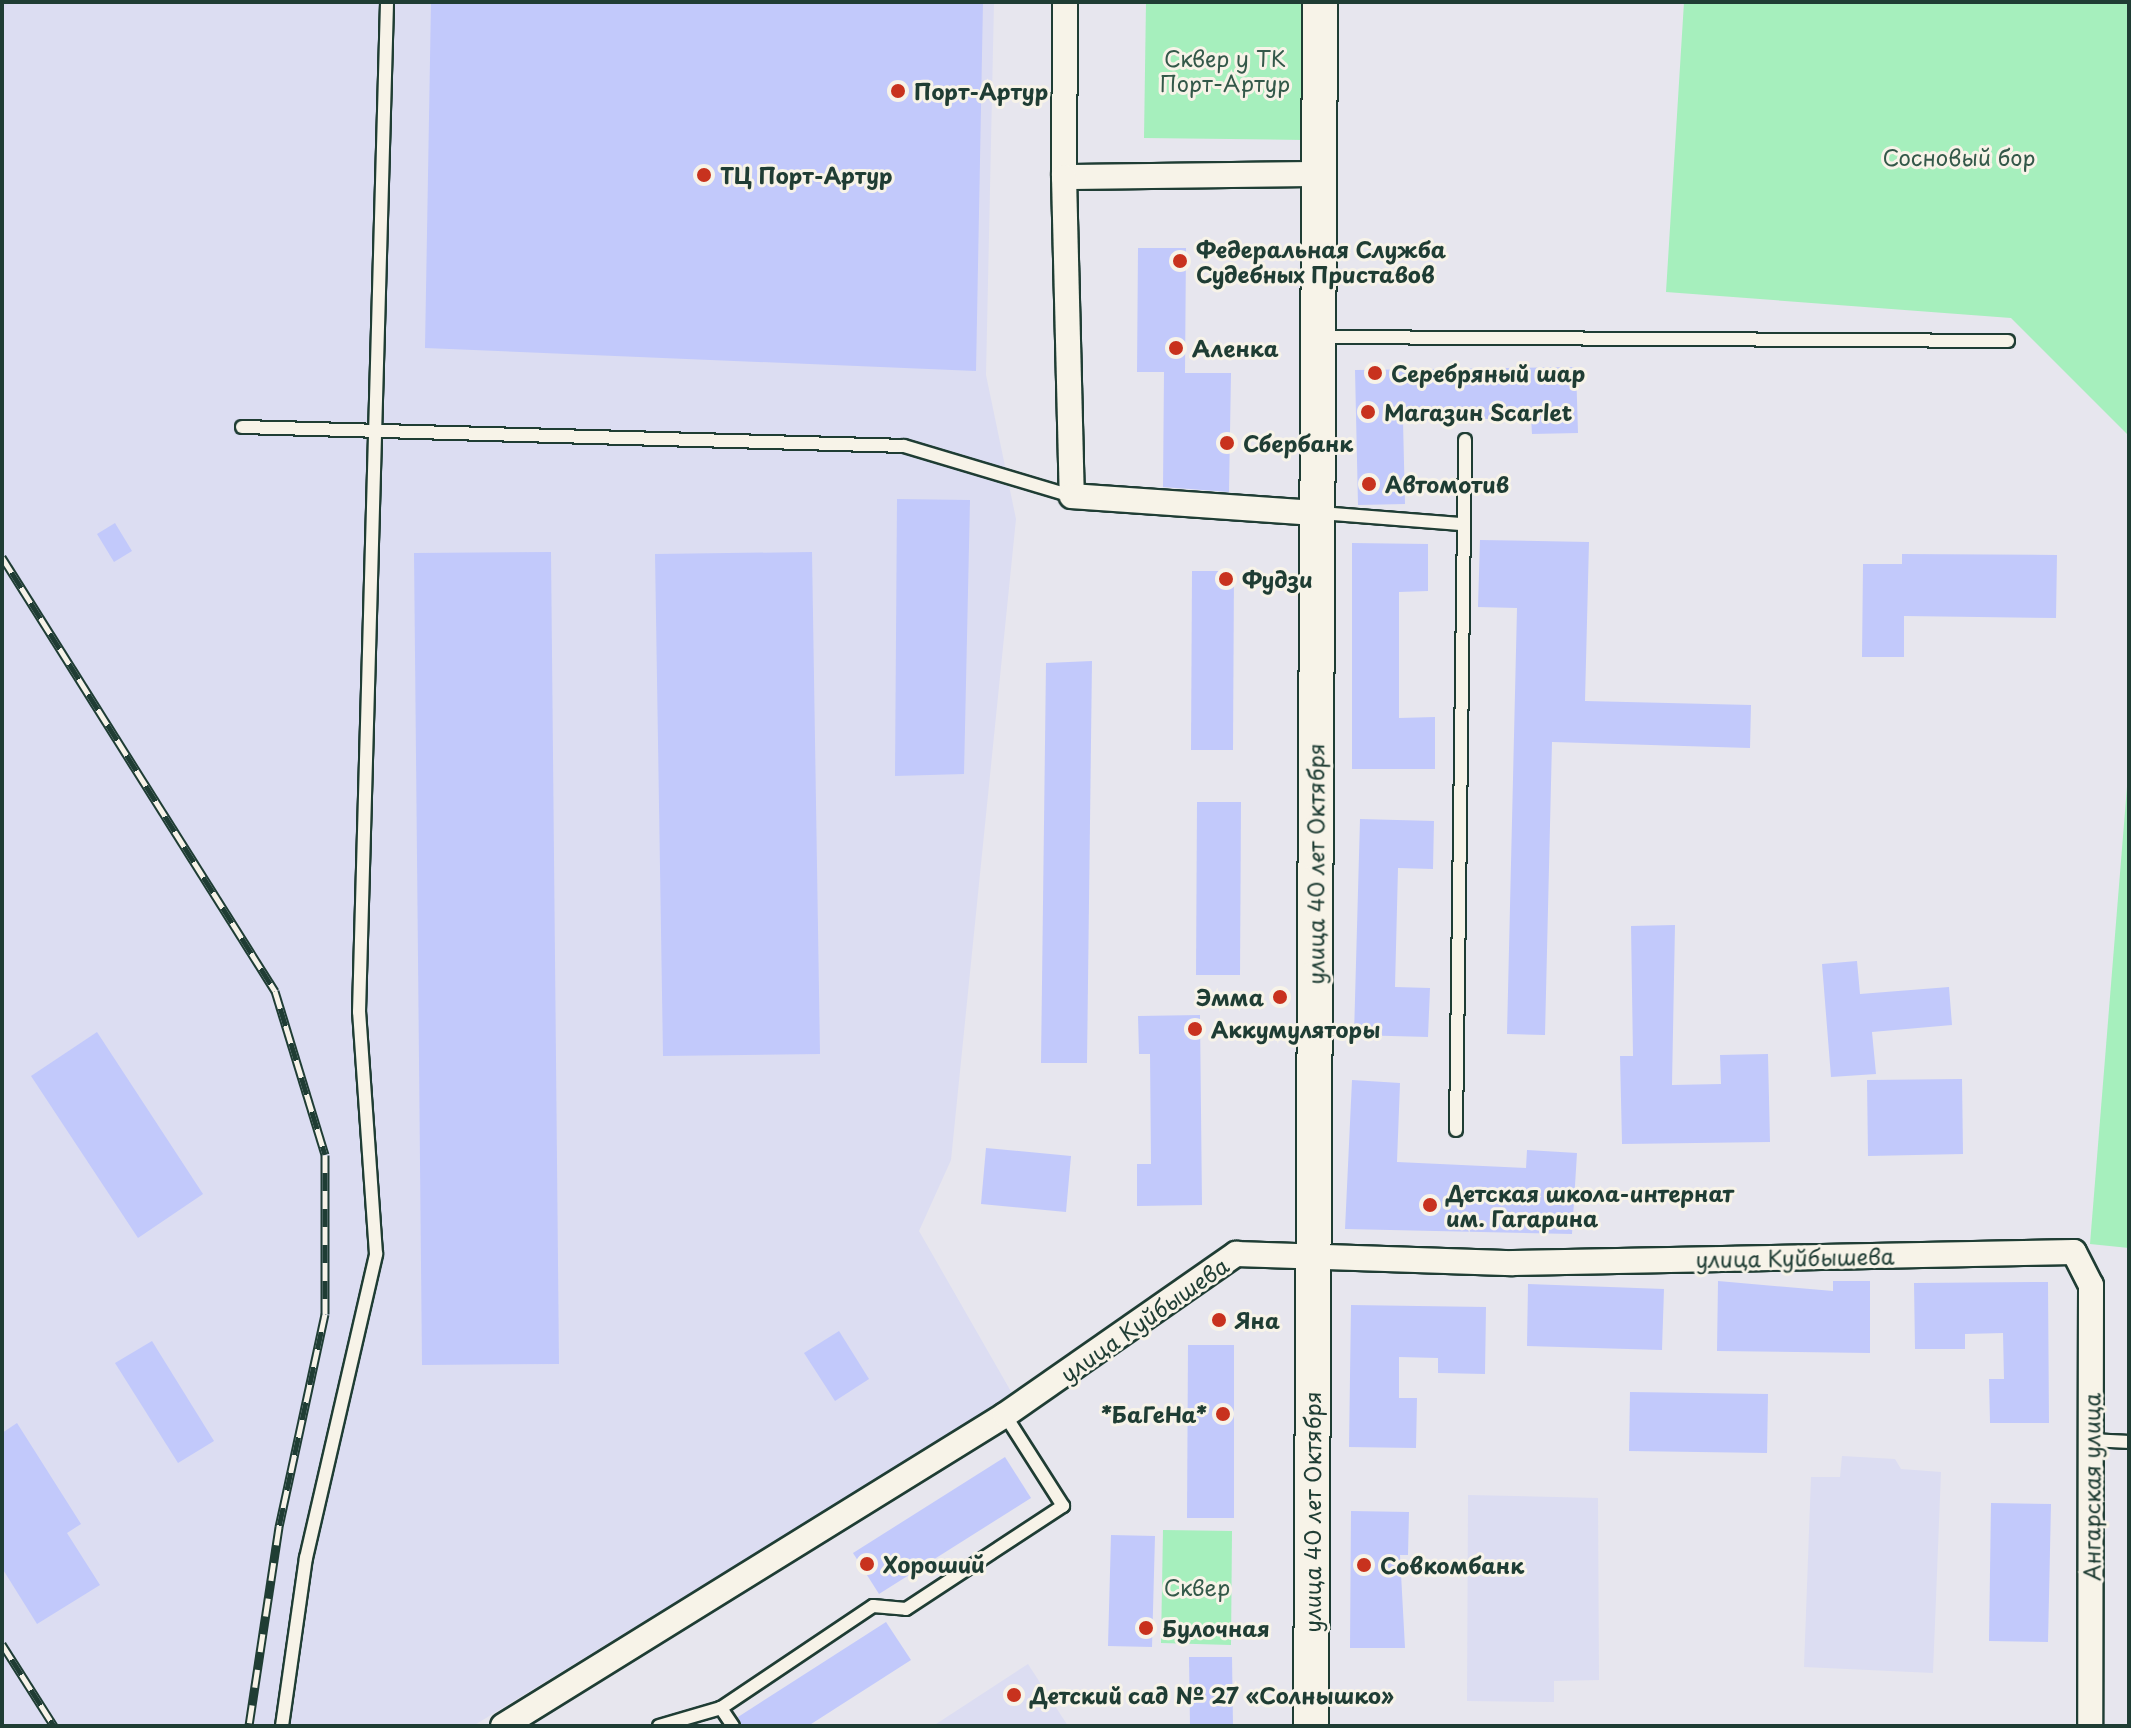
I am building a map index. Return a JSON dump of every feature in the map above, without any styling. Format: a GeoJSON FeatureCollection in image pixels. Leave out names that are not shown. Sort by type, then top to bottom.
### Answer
{"type":"FeatureCollection","features":[{"type":"Feature","properties":{"kind":"main road","name":"улица 40 лет Октября"},"geometry":{"type":"LineString","coordinates":[[1311,1726],[1320,2]]}},
{"type":"Feature","properties":{"kind":"street"},"geometry":{"type":"LineString","coordinates":[[1065,2],[1064,177],[1072,496],[1317,513]]}},
{"type":"Feature","properties":{"kind":"street"},"geometry":{"type":"LineString","coordinates":[[1064,177],[1319,174]]}},
{"type":"Feature","properties":{"kind":"street","name":"улица Куйбышева"},"geometry":{"type":"LineString","coordinates":[[503,1726],[1005,1415],[1236,1254],[1313,1254],[1513,1263],[2074,1252]]}},
{"type":"Feature","properties":{"kind":"street","name":"Ангарская улица"},"geometry":{"type":"LineString","coordinates":[[2074,1252],[2091,1285],[2090,1726]]}},
{"type":"Feature","properties":{"kind":"lane"},"geometry":{"type":"LineString","coordinates":[[282,1726],[306,1558],[376,1254],[359,1012],[380,433],[387,2]]}},
{"type":"Feature","properties":{"kind":"lane"},"geometry":{"type":"LineString","coordinates":[[1318,337],[2008,341]]}},
{"type":"Feature","properties":{"kind":"lane"},"geometry":{"type":"LineString","coordinates":[[242,427],[904,446],[1072,496]]}},
{"type":"Feature","properties":{"kind":"lane"},"geometry":{"type":"LineString","coordinates":[[1456,1130],[1461,524],[1465,440]]}},
{"type":"Feature","properties":{"kind":"lane"},"geometry":{"type":"LineString","coordinates":[[1317,513],[1461,524]]}},
{"type":"Feature","properties":{"kind":"lane"},"geometry":{"type":"LineString","coordinates":[[659,1726],[721,1708],[873,1606],[906,1609],[1063,1506],[1005,1415]]}},
{"type":"Feature","properties":{"kind":"lane"},"geometry":{"type":"LineString","coordinates":[[2091,1440],[2129,1442]]}},
{"type":"Feature","properties":{"kind":"lane"},"geometry":{"type":"LineString","coordinates":[[721,1708],[733,1726]]}},
{"type":"Feature","properties":{"kind":"shaded area"},"geometry":{"type":"Polygon","coordinates":[[[2,2],[994,2],[986,375],[1016,519],[951,1160],[919,1231],[1013,1395],[473,1726],[2,1726],[2,2]]]}},
{"type":"Feature","properties":{"kind":"shaded area"},"geometry":{"type":"Polygon","coordinates":[[[1842,1456],[1895,1459],[1901,1469],[1941,1472],[1933,1673],[1804,1667],[1811,1477],[1840,1477],[1842,1456]]]}},
{"type":"Feature","properties":{"kind":"shaded area"},"geometry":{"type":"Polygon","coordinates":[[[1468,1495],[1598,1498],[1599,1680],[1554,1681],[1554,1702],[1467,1701],[1468,1495]]]}},
{"type":"Feature","properties":{"kind":"shaded area","name":"Детский сад № 27 «Солнышко»"},"geometry":{"type":"Polygon","coordinates":[[[1028,1664],[1068,1726],[933,1726],[1028,1664]]]}},
{"type":"Feature","properties":{"kind":"green space","name":"Сквер у ТК Порт-Артур"},"geometry":{"type":"Polygon","coordinates":[[[1146,2],[1304,2],[1304,140],[1144,138],[1146,2]]]}},
{"type":"Feature","properties":{"kind":"green space","name":"Сосновый бор"},"geometry":{"type":"Polygon","coordinates":[[[1684,2],[2129,2],[2129,436],[2011,318],[1666,292],[1684,2]]]}},
{"type":"Feature","properties":{"kind":"green space"},"geometry":{"type":"Polygon","coordinates":[[[2129,762],[2129,1248],[2090,1244],[2129,762]]]}},
{"type":"Feature","properties":{"kind":"green space","name":"Сквер"},"geometry":{"type":"Polygon","coordinates":[[[1163,1530],[1232,1531],[1231,1645],[1161,1643],[1163,1530]]]}},
{"type":"Feature","properties":{"kind":"building","name":"ТЦ Порт-Артур"},"geometry":{"type":"Polygon","coordinates":[[[431,2],[983,2],[976,371],[425,348],[431,2]]]}},
{"type":"Feature","properties":{"kind":"building"},"geometry":{"type":"Polygon","coordinates":[[[1138,248],[1186,248],[1185,373],[1231,373],[1229,492],[1163,487],[1164,372],[1137,372],[1138,248]]]}},
{"type":"Feature","properties":{"kind":"building"},"geometry":{"type":"Polygon","coordinates":[[[1576,367],[1578,433],[1532,434],[1531,418],[1403,421],[1405,504],[1358,505],[1355,370],[1576,367]]]}},
{"type":"Feature","properties":{"kind":"building"},"geometry":{"type":"Polygon","coordinates":[[[897,499],[970,500],[964,774],[895,776],[897,499]]]}},
{"type":"Feature","properties":{"kind":"building"},"geometry":{"type":"Polygon","coordinates":[[[115,523],[132,551],[114,562],[97,534],[115,523]]]}},
{"type":"Feature","properties":{"kind":"building"},"geometry":{"type":"Polygon","coordinates":[[[1480,540],[1589,542],[1585,701],[1751,705],[1750,748],[1552,742],[1545,1035],[1507,1034],[1517,608],[1478,607],[1480,540]]]}},
{"type":"Feature","properties":{"kind":"building"},"geometry":{"type":"Polygon","coordinates":[[[1352,543],[1428,544],[1428,591],[1399,592],[1399,718],[1435,717],[1435,769],[1352,769],[1352,543]]]}},
{"type":"Feature","properties":{"kind":"building"},"geometry":{"type":"Polygon","coordinates":[[[551,552],[559,1364],[422,1365],[414,553],[551,552]]]}},
{"type":"Feature","properties":{"kind":"building"},"geometry":{"type":"Polygon","coordinates":[[[812,552],[820,1054],[663,1056],[655,554],[812,552]]]}},
{"type":"Feature","properties":{"kind":"building"},"geometry":{"type":"Polygon","coordinates":[[[1902,554],[2057,555],[2056,618],[1904,616],[1904,657],[1862,657],[1863,564],[1902,564],[1902,554]]]}},
{"type":"Feature","properties":{"kind":"building"},"geometry":{"type":"Polygon","coordinates":[[[1192,571],[1234,571],[1233,750],[1191,750],[1192,571]]]}},
{"type":"Feature","properties":{"kind":"building"},"geometry":{"type":"Polygon","coordinates":[[[1092,661],[1087,1063],[1041,1063],[1046,663],[1092,661]]]}},
{"type":"Feature","properties":{"kind":"building"},"geometry":{"type":"Polygon","coordinates":[[[1197,802],[1241,802],[1240,975],[1196,975],[1197,802]]]}},
{"type":"Feature","properties":{"kind":"building"},"geometry":{"type":"Polygon","coordinates":[[[1360,819],[1434,821],[1433,869],[1398,868],[1395,987],[1430,988],[1428,1037],[1354,1035],[1360,819]]]}},
{"type":"Feature","properties":{"kind":"building"},"geometry":{"type":"Polygon","coordinates":[[[1675,925],[1672,1085],[1721,1084],[1720,1055],[1768,1054],[1770,1142],[1622,1144],[1620,1056],[1633,1056],[1631,926],[1675,925]]]}},
{"type":"Feature","properties":{"kind":"building"},"geometry":{"type":"Polygon","coordinates":[[[1857,961],[1860,994],[1949,987],[1952,1025],[1872,1032],[1876,1074],[1831,1077],[1822,964],[1857,961]]]}},
{"type":"Feature","properties":{"kind":"building"},"geometry":{"type":"Polygon","coordinates":[[[1200,1015],[1202,1205],[1137,1206],[1137,1164],[1151,1164],[1150,1054],[1139,1054],[1138,1016],[1200,1015]]]}},
{"type":"Feature","properties":{"kind":"building"},"geometry":{"type":"Polygon","coordinates":[[[97,1032],[203,1194],[138,1238],[31,1076],[97,1032]]]}},
{"type":"Feature","properties":{"kind":"building"},"geometry":{"type":"Polygon","coordinates":[[[1962,1079],[1963,1154],[1868,1156],[1867,1080],[1962,1079]]]}},
{"type":"Feature","properties":{"kind":"building"},"geometry":{"type":"Polygon","coordinates":[[[1352,1080],[1400,1083],[1397,1162],[1526,1168],[1527,1150],[1577,1153],[1572,1234],[1345,1229],[1352,1080]]]}},
{"type":"Feature","properties":{"kind":"building"},"geometry":{"type":"Polygon","coordinates":[[[986,1148],[1071,1156],[1066,1212],[981,1204],[986,1148]]]}},
{"type":"Feature","properties":{"kind":"building"},"geometry":{"type":"Polygon","coordinates":[[[1718,1281],[1833,1291],[1833,1281],[1870,1281],[1870,1353],[1717,1351],[1718,1281]]]}},
{"type":"Feature","properties":{"kind":"building"},"geometry":{"type":"Polygon","coordinates":[[[2048,1282],[2049,1423],[1990,1423],[1989,1379],[2004,1379],[2003,1333],[1965,1334],[1965,1349],[1915,1349],[1914,1283],[2048,1282]]]}},
{"type":"Feature","properties":{"kind":"building"},"geometry":{"type":"Polygon","coordinates":[[[1528,1284],[1664,1289],[1662,1350],[1527,1346],[1528,1284]]]}},
{"type":"Feature","properties":{"kind":"building"},"geometry":{"type":"Polygon","coordinates":[[[1351,1305],[1486,1307],[1485,1374],[1438,1373],[1438,1358],[1399,1357],[1399,1398],[1417,1398],[1416,1448],[1349,1447],[1351,1305]]]}},
{"type":"Feature","properties":{"kind":"building"},"geometry":{"type":"Polygon","coordinates":[[[839,1331],[869,1379],[835,1401],[804,1353],[839,1331]]]}},
{"type":"Feature","properties":{"kind":"building"},"geometry":{"type":"Polygon","coordinates":[[[152,1341],[214,1441],[178,1463],[115,1363],[152,1341]]]}},
{"type":"Feature","properties":{"kind":"building"},"geometry":{"type":"Polygon","coordinates":[[[1188,1345],[1234,1345],[1234,1518],[1187,1518],[1188,1345]]]}},
{"type":"Feature","properties":{"kind":"building"},"geometry":{"type":"Polygon","coordinates":[[[1630,1392],[1768,1394],[1767,1453],[1629,1451],[1630,1392]]]}},
{"type":"Feature","properties":{"kind":"building"},"geometry":{"type":"Polygon","coordinates":[[[17,1423],[81,1524],[67,1533],[100,1585],[37,1624],[2,1568],[2,1433],[17,1423]]]}},
{"type":"Feature","properties":{"kind":"building"},"geometry":{"type":"Polygon","coordinates":[[[1005,1457],[1031,1498],[879,1594],[853,1553],[1005,1457]]]}},
{"type":"Feature","properties":{"kind":"building"},"geometry":{"type":"Polygon","coordinates":[[[1991,1503],[2051,1504],[2048,1642],[1989,1641],[1991,1503]]]}},
{"type":"Feature","properties":{"kind":"building"},"geometry":{"type":"Polygon","coordinates":[[[1351,1511],[1409,1512],[1408,1555],[1400,1555],[1405,1648],[1350,1648],[1351,1511]]]}},
{"type":"Feature","properties":{"kind":"building"},"geometry":{"type":"Polygon","coordinates":[[[1111,1535],[1155,1536],[1152,1647],[1108,1646],[1111,1535]]]}},
{"type":"Feature","properties":{"kind":"building"},"geometry":{"type":"Polygon","coordinates":[[[886,1622],[911,1660],[808,1726],[742,1726],[738,1717],[886,1622]]]}},
{"type":"Feature","properties":{"kind":"building"},"geometry":{"type":"Polygon","coordinates":[[[1189,1657],[1232,1657],[1233,1726],[1190,1726],[1189,1657]]]}},
{"type":"Feature","properties":{"kind":"railway"},"geometry":{"type":"LineString","coordinates":[[2,557],[275,991],[325,1155],[325,1314],[279,1527],[249,1726]]}},
{"type":"Feature","properties":{"kind":"railway"},"geometry":{"type":"LineString","coordinates":[[2,1644],[54,1726]]}},
{"type":"Feature","properties":{"kind":"place","name":"Порт-Артур"},"geometry":{"type":"Point","coordinates":[898,91]}},
{"type":"Feature","properties":{"kind":"place","name":"ТЦ Порт-Артур"},"geometry":{"type":"Point","coordinates":[704,175]}},
{"type":"Feature","properties":{"kind":"place","name":"Федеральная Служба Судебных Приставов"},"geometry":{"type":"Point","coordinates":[1180,261]}},
{"type":"Feature","properties":{"kind":"place","name":"Аленка"},"geometry":{"type":"Point","coordinates":[1176,348]}},
{"type":"Feature","properties":{"kind":"place","name":"Серебряный шар"},"geometry":{"type":"Point","coordinates":[1375,373]}},
{"type":"Feature","properties":{"kind":"place","name":"Магазин Scarlet"},"geometry":{"type":"Point","coordinates":[1368,412]}},
{"type":"Feature","properties":{"kind":"place","name":"Сбербанк"},"geometry":{"type":"Point","coordinates":[1227,443]}},
{"type":"Feature","properties":{"kind":"place","name":"Автомотив"},"geometry":{"type":"Point","coordinates":[1369,484]}},
{"type":"Feature","properties":{"kind":"place","name":"Фудзи"},"geometry":{"type":"Point","coordinates":[1226,579]}},
{"type":"Feature","properties":{"kind":"place","name":"Эмма"},"geometry":{"type":"Point","coordinates":[1280,997]}},
{"type":"Feature","properties":{"kind":"place","name":"Аккумуляторы"},"geometry":{"type":"Point","coordinates":[1195,1029]}},
{"type":"Feature","properties":{"kind":"place","name":"Детская школа-интернат им. Гагарина"},"geometry":{"type":"Point","coordinates":[1430,1205]}},
{"type":"Feature","properties":{"kind":"place","name":"Яна"},"geometry":{"type":"Point","coordinates":[1219,1320]}},
{"type":"Feature","properties":{"kind":"place","name":"*БаГеНа*"},"geometry":{"type":"Point","coordinates":[1223,1414]}},
{"type":"Feature","properties":{"kind":"place","name":"Хороший"},"geometry":{"type":"Point","coordinates":[867,1564]}},
{"type":"Feature","properties":{"kind":"place","name":"Совкомбанк"},"geometry":{"type":"Point","coordinates":[1364,1565]}},
{"type":"Feature","properties":{"kind":"place","name":"Булочная"},"geometry":{"type":"Point","coordinates":[1146,1628]}},
{"type":"Feature","properties":{"kind":"place","name":"Детский сад № 27 «Солнышко»"},"geometry":{"type":"Point","coordinates":[1014,1695]}}]}
